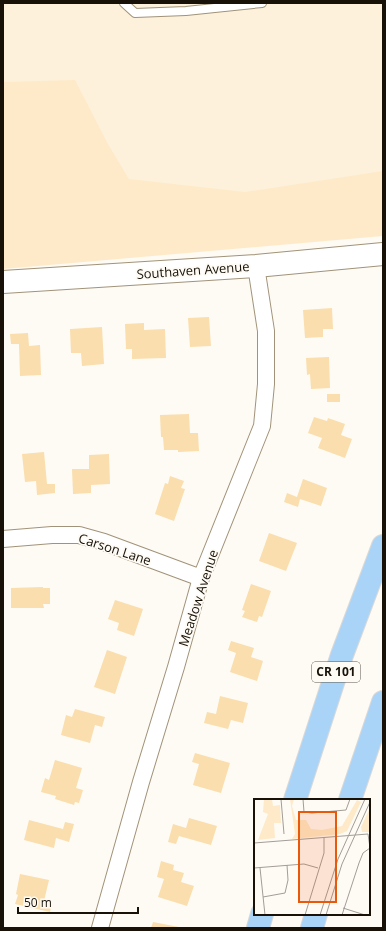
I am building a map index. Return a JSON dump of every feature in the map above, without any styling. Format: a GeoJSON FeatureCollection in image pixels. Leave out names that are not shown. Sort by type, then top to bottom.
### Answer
{"type":"FeatureCollection","features":[{"type":"Feature","properties":{"kind":"main road","name":"CR 101"},"geometry":{"type":"LineString","coordinates":[[295,799],[342,655],[383,546]]}},
{"type":"Feature","properties":{"kind":"main road"},"geometry":{"type":"LineString","coordinates":[[350,799],[383,702]]}},
{"type":"Feature","properties":{"kind":"main road"},"geometry":{"type":"LineString","coordinates":[[258,928],[262,915]]}},
{"type":"Feature","properties":{"kind":"main road"},"geometry":{"type":"LineString","coordinates":[[312,928],[316,915]]}},
{"type":"Feature","properties":{"kind":"street","name":"Southaven Avenue"},"geometry":{"type":"LineString","coordinates":[[3,282],[256,266],[383,254]]}},
{"type":"Feature","properties":{"kind":"street","name":"Meadow Avenue"},"geometry":{"type":"LineString","coordinates":[[100,928],[201,578],[262,426],[266,384],[266,331],[256,266]]}},
{"type":"Feature","properties":{"kind":"street","name":"Carson Lane"},"geometry":{"type":"LineString","coordinates":[[3,539],[52,535],[79,535],[104,542],[201,578]]}},
{"type":"Feature","properties":{"kind":"lane"},"geometry":{"type":"LineString","coordinates":[[124,3],[135,13],[186,11],[262,3]]}},
{"type":"Feature","properties":{"kind":"shaded area"},"geometry":{"type":"Polygon","coordinates":[[[3,3],[383,3],[383,222],[3,253],[3,3]]]}},
{"type":"Feature","properties":{"kind":"shaded area"},"geometry":{"type":"Polygon","coordinates":[[[75,80],[108,144],[129,179],[245,192],[383,171],[383,236],[3,269],[3,82],[75,80]]]}},
{"type":"Feature","properties":{"kind":"building"},"geometry":{"type":"Polygon","coordinates":[[[332,308],[333,329],[323,329],[323,337],[305,338],[303,310],[332,308]]]}},
{"type":"Feature","properties":{"kind":"building"},"geometry":{"type":"Polygon","coordinates":[[[209,317],[211,346],[190,347],[188,318],[209,317]]]}},
{"type":"Feature","properties":{"kind":"building"},"geometry":{"type":"Polygon","coordinates":[[[144,323],[144,330],[165,329],[166,358],[132,359],[132,349],[126,349],[125,324],[144,323]]]}},
{"type":"Feature","properties":{"kind":"building"},"geometry":{"type":"Polygon","coordinates":[[[102,327],[104,364],[82,366],[81,353],[71,353],[70,329],[102,327]]]}},
{"type":"Feature","properties":{"kind":"building"},"geometry":{"type":"Polygon","coordinates":[[[28,333],[29,346],[40,345],[41,375],[20,376],[19,344],[11,344],[10,334],[28,333]]]}},
{"type":"Feature","properties":{"kind":"building"},"geometry":{"type":"Polygon","coordinates":[[[329,357],[330,388],[311,389],[310,374],[307,375],[306,358],[329,357]]]}},
{"type":"Feature","properties":{"kind":"building"},"geometry":{"type":"Polygon","coordinates":[[[327,394],[340,394],[340,402],[327,402],[327,394]]]}},
{"type":"Feature","properties":{"kind":"building"},"geometry":{"type":"Polygon","coordinates":[[[189,414],[190,433],[198,433],[199,451],[178,452],[178,450],[164,450],[163,437],[161,437],[160,415],[189,414]]]}},
{"type":"Feature","properties":{"kind":"building"},"geometry":{"type":"Polygon","coordinates":[[[314,417],[327,421],[328,418],[345,424],[341,435],[352,439],[345,458],[318,448],[322,438],[308,433],[314,417]]]}},
{"type":"Feature","properties":{"kind":"building"},"geometry":{"type":"Polygon","coordinates":[[[44,452],[47,484],[55,484],[55,493],[37,495],[36,481],[25,482],[22,454],[44,452]]]}},
{"type":"Feature","properties":{"kind":"building"},"geometry":{"type":"Polygon","coordinates":[[[109,454],[110,484],[91,485],[91,493],[73,494],[72,469],[89,469],[89,455],[109,454]]]}},
{"type":"Feature","properties":{"kind":"building"},"geometry":{"type":"Polygon","coordinates":[[[170,476],[184,481],[181,488],[185,489],[174,521],[155,514],[165,483],[168,484],[170,476]]]}},
{"type":"Feature","properties":{"kind":"building"},"geometry":{"type":"Polygon","coordinates":[[[303,479],[327,488],[321,506],[300,499],[298,507],[284,502],[287,493],[297,497],[303,479]]]}},
{"type":"Feature","properties":{"kind":"building"},"geometry":{"type":"Polygon","coordinates":[[[269,533],[297,543],[286,571],[259,561],[269,533]]]}},
{"type":"Feature","properties":{"kind":"building"},"geometry":{"type":"Polygon","coordinates":[[[251,584],[271,591],[262,617],[259,616],[257,622],[242,617],[245,611],[242,610],[251,584]]]}},
{"type":"Feature","properties":{"kind":"building"},"geometry":{"type":"Polygon","coordinates":[[[11,588],[50,588],[50,604],[43,604],[44,608],[11,608],[11,588]]]}},
{"type":"Feature","properties":{"kind":"building"},"geometry":{"type":"Polygon","coordinates":[[[115,600],[143,609],[134,636],[117,630],[119,623],[108,619],[115,600]]]}},
{"type":"Feature","properties":{"kind":"building"},"geometry":{"type":"Polygon","coordinates":[[[231,641],[254,648],[251,657],[263,661],[257,681],[230,672],[236,653],[228,650],[231,641]]]}},
{"type":"Feature","properties":{"kind":"building"},"geometry":{"type":"Polygon","coordinates":[[[107,650],[127,657],[115,694],[94,687],[107,650]]]}},
{"type":"Feature","properties":{"kind":"building"},"geometry":{"type":"Polygon","coordinates":[[[220,696],[248,703],[243,723],[231,720],[228,729],[204,723],[207,712],[216,714],[220,696]]]}},
{"type":"Feature","properties":{"kind":"building"},"geometry":{"type":"Polygon","coordinates":[[[75,709],[105,717],[102,727],[95,725],[90,743],[61,735],[66,715],[72,717],[75,709]]]}},
{"type":"Feature","properties":{"kind":"building"},"geometry":{"type":"Polygon","coordinates":[[[195,753],[230,763],[221,793],[193,785],[199,764],[192,762],[195,753]]]}},
{"type":"Feature","properties":{"kind":"building"},"geometry":{"type":"Polygon","coordinates":[[[55,760],[82,768],[76,788],[83,790],[79,803],[75,802],[74,805],[55,799],[56,796],[41,792],[45,778],[49,780],[55,760]]]}},
{"type":"Feature","properties":{"kind":"building"},"geometry":{"type":"Polygon","coordinates":[[[189,818],[217,826],[211,845],[179,836],[176,844],[168,842],[173,824],[186,828],[189,818]]]}},
{"type":"Feature","properties":{"kind":"building"},"geometry":{"type":"Polygon","coordinates":[[[29,820],[63,829],[65,822],[74,824],[69,842],[56,838],[54,848],[24,840],[29,820]]]}},
{"type":"Feature","properties":{"kind":"building"},"geometry":{"type":"Polygon","coordinates":[[[161,861],[174,865],[173,870],[184,873],[181,882],[194,886],[187,906],[158,897],[164,879],[157,877],[161,861]]]}},
{"type":"Feature","properties":{"kind":"building"},"geometry":{"type":"Polygon","coordinates":[[[20,874],[49,880],[44,901],[52,903],[50,912],[15,904],[18,895],[16,894],[20,874]]]}},
{"type":"Feature","properties":{"kind":"building"},"geometry":{"type":"Polygon","coordinates":[[[153,922],[179,927],[179,928],[151,928],[153,922]]]}}]}
